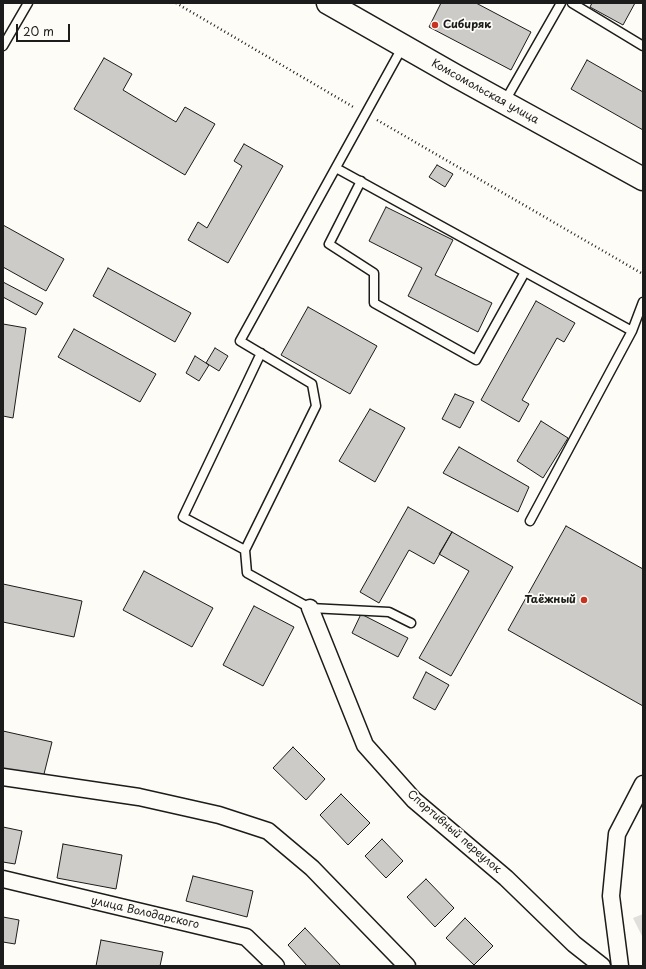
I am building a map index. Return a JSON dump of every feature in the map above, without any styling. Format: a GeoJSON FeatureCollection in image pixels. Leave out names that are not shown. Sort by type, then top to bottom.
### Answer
{"type":"FeatureCollection","features":[{"type":"Feature","properties":{"kind":"main road","name":"Комсомольская улица"},"geometry":{"type":"LineString","coordinates":[[328,3],[504,103],[643,179]]}},
{"type":"Feature","properties":{"kind":"street","name":"Спортивный переулок"},"geometry":{"type":"LineString","coordinates":[[310,608],[365,745],[414,800],[506,878],[574,944],[602,966]]}},
{"type":"Feature","properties":{"kind":"street"},"geometry":{"type":"LineString","coordinates":[[3,777],[139,797],[219,815],[268,831],[312,868],[407,966]]}},
{"type":"Feature","properties":{"kind":"street"},"geometry":{"type":"LineString","coordinates":[[620,966],[610,896],[617,834],[642,787]]}},
{"type":"Feature","properties":{"kind":"street","name":"улица Володарского"},"geometry":{"type":"LineString","coordinates":[[3,879],[246,937],[276,966]]}},
{"type":"Feature","properties":{"kind":"lane"},"geometry":{"type":"LineString","coordinates":[[3,46],[28,3]]}},
{"type":"Feature","properties":{"kind":"lane"},"geometry":{"type":"LineString","coordinates":[[504,103],[561,3]]}},
{"type":"Feature","properties":{"kind":"lane"},"geometry":{"type":"LineString","coordinates":[[572,3],[643,46]]}},
{"type":"Feature","properties":{"kind":"lane"},"geometry":{"type":"LineString","coordinates":[[403,46],[240,340],[312,384],[316,406],[246,550],[247,573],[310,608],[389,612],[411,623]]}},
{"type":"Feature","properties":{"kind":"lane"},"geometry":{"type":"LineString","coordinates":[[336,168],[632,331]]}},
{"type":"Feature","properties":{"kind":"lane"},"geometry":{"type":"LineString","coordinates":[[361,181],[329,244],[374,272],[374,303],[476,360],[525,272]]}},
{"type":"Feature","properties":{"kind":"lane"},"geometry":{"type":"LineString","coordinates":[[530,521],[632,331],[643,302]]}},
{"type":"Feature","properties":{"kind":"lane"},"geometry":{"type":"LineString","coordinates":[[246,550],[183,517],[261,353]]}},
{"type":"Feature","properties":{"kind":"path"},"geometry":{"type":"LineString","coordinates":[[176,3],[643,274]]}},
{"type":"Feature","properties":{"kind":"shaded area"},"geometry":{"type":"Polygon","coordinates":[[[643,914],[643,938],[633,918],[643,914]]]}},
{"type":"Feature","properties":{"kind":"building"},"geometry":{"type":"Polygon","coordinates":[[[441,3],[476,3],[531,32],[511,70],[429,27],[441,3]]]}},
{"type":"Feature","properties":{"kind":"building"},"geometry":{"type":"Polygon","coordinates":[[[592,3],[635,3],[623,25],[590,7],[592,3]]]}},
{"type":"Feature","properties":{"kind":"building"},"geometry":{"type":"Polygon","coordinates":[[[104,58],[132,74],[123,90],[176,122],[185,107],[215,124],[185,175],[74,109],[104,58]]]}},
{"type":"Feature","properties":{"kind":"building"},"geometry":{"type":"Polygon","coordinates":[[[587,60],[643,92],[643,130],[571,89],[587,60]]]}},
{"type":"Feature","properties":{"kind":"building"},"geometry":{"type":"Polygon","coordinates":[[[244,144],[283,166],[228,263],[188,240],[198,222],[207,228],[242,166],[234,161],[244,144]]]}},
{"type":"Feature","properties":{"kind":"building"},"geometry":{"type":"Polygon","coordinates":[[[437,165],[453,174],[445,187],[429,177],[437,165]]]}},
{"type":"Feature","properties":{"kind":"building"},"geometry":{"type":"Polygon","coordinates":[[[386,207],[453,240],[435,275],[492,303],[478,332],[408,296],[422,268],[369,241],[386,207]]]}},
{"type":"Feature","properties":{"kind":"building"},"geometry":{"type":"Polygon","coordinates":[[[3,225],[64,259],[46,291],[3,267],[3,225]]]}},
{"type":"Feature","properties":{"kind":"building"},"geometry":{"type":"Polygon","coordinates":[[[108,268],[191,313],[175,342],[93,296],[108,268]]]}},
{"type":"Feature","properties":{"kind":"building"},"geometry":{"type":"Polygon","coordinates":[[[3,282],[43,303],[36,315],[3,297],[3,282]]]}},
{"type":"Feature","properties":{"kind":"building"},"geometry":{"type":"Polygon","coordinates":[[[536,301],[575,323],[564,342],[557,338],[522,400],[529,404],[519,422],[481,400],[536,301]]]}},
{"type":"Feature","properties":{"kind":"building"},"geometry":{"type":"Polygon","coordinates":[[[308,307],[377,346],[350,394],[281,355],[308,307]]]}},
{"type":"Feature","properties":{"kind":"building"},"geometry":{"type":"Polygon","coordinates":[[[3,324],[26,328],[13,418],[3,416],[3,324]]]}},
{"type":"Feature","properties":{"kind":"building"},"geometry":{"type":"Polygon","coordinates":[[[74,329],[156,374],[140,402],[58,357],[74,329]]]}},
{"type":"Feature","properties":{"kind":"building"},"geometry":{"type":"Polygon","coordinates":[[[215,348],[228,356],[219,371],[206,363],[215,348]]]}},
{"type":"Feature","properties":{"kind":"building"},"geometry":{"type":"Polygon","coordinates":[[[195,356],[209,365],[199,381],[186,373],[195,356]]]}},
{"type":"Feature","properties":{"kind":"building"},"geometry":{"type":"Polygon","coordinates":[[[455,394],[474,402],[460,428],[442,419],[455,394]]]}},
{"type":"Feature","properties":{"kind":"building"},"geometry":{"type":"Polygon","coordinates":[[[370,409],[405,428],[375,482],[339,461],[370,409]]]}},
{"type":"Feature","properties":{"kind":"building"},"geometry":{"type":"Polygon","coordinates":[[[541,421],[568,438],[543,478],[517,461],[541,421]]]}},
{"type":"Feature","properties":{"kind":"building"},"geometry":{"type":"Polygon","coordinates":[[[459,447],[529,487],[518,512],[443,473],[459,447]]]}},
{"type":"Feature","properties":{"kind":"building"},"geometry":{"type":"Polygon","coordinates":[[[408,507],[452,532],[434,564],[409,550],[379,603],[360,592],[408,507]]]}},
{"type":"Feature","properties":{"kind":"building","name":"Таёжный"},"geometry":{"type":"Polygon","coordinates":[[[566,526],[643,569],[643,706],[508,630],[566,526]]]}},
{"type":"Feature","properties":{"kind":"building"},"geometry":{"type":"Polygon","coordinates":[[[452,532],[513,567],[451,676],[419,658],[469,571],[439,554],[452,532]]]}},
{"type":"Feature","properties":{"kind":"building"},"geometry":{"type":"Polygon","coordinates":[[[144,571],[213,608],[192,647],[123,610],[144,571]]]}},
{"type":"Feature","properties":{"kind":"building"},"geometry":{"type":"Polygon","coordinates":[[[3,584],[82,601],[74,637],[3,622],[3,584]]]}},
{"type":"Feature","properties":{"kind":"building"},"geometry":{"type":"Polygon","coordinates":[[[254,606],[294,627],[263,686],[223,665],[254,606]]]}},
{"type":"Feature","properties":{"kind":"building"},"geometry":{"type":"Polygon","coordinates":[[[361,614],[408,638],[398,657],[352,633],[361,614]]]}},
{"type":"Feature","properties":{"kind":"building"},"geometry":{"type":"Polygon","coordinates":[[[426,672],[449,685],[435,710],[413,698],[426,672]]]}},
{"type":"Feature","properties":{"kind":"building"},"geometry":{"type":"Polygon","coordinates":[[[3,731],[52,742],[43,778],[3,769],[3,731]]]}},
{"type":"Feature","properties":{"kind":"building"},"geometry":{"type":"Polygon","coordinates":[[[293,747],[325,779],[306,800],[273,768],[293,747]]]}},
{"type":"Feature","properties":{"kind":"building"},"geometry":{"type":"Polygon","coordinates":[[[341,794],[370,823],[348,845],[320,815],[341,794]]]}},
{"type":"Feature","properties":{"kind":"building"},"geometry":{"type":"Polygon","coordinates":[[[3,827],[22,831],[15,864],[3,862],[3,827]]]}},
{"type":"Feature","properties":{"kind":"building"},"geometry":{"type":"Polygon","coordinates":[[[382,839],[403,861],[386,878],[365,856],[382,839]]]}},
{"type":"Feature","properties":{"kind":"building"},"geometry":{"type":"Polygon","coordinates":[[[63,844],[122,855],[116,889],[57,878],[63,844]]]}},
{"type":"Feature","properties":{"kind":"building"},"geometry":{"type":"Polygon","coordinates":[[[193,876],[253,891],[247,917],[186,901],[193,876]]]}},
{"type":"Feature","properties":{"kind":"building"},"geometry":{"type":"Polygon","coordinates":[[[426,879],[454,908],[435,927],[407,897],[426,879]]]}},
{"type":"Feature","properties":{"kind":"building"},"geometry":{"type":"Polygon","coordinates":[[[3,917],[19,920],[15,944],[3,942],[3,917]]]}},
{"type":"Feature","properties":{"kind":"building"},"geometry":{"type":"Polygon","coordinates":[[[465,918],[493,946],[474,965],[446,938],[465,918]]]}},
{"type":"Feature","properties":{"kind":"building"},"geometry":{"type":"Polygon","coordinates":[[[305,928],[341,966],[307,966],[288,945],[305,928]]]}},
{"type":"Feature","properties":{"kind":"building"},"geometry":{"type":"Polygon","coordinates":[[[101,940],[163,952],[160,966],[96,966],[101,940]]]}},
{"type":"Feature","properties":{"kind":"place","name":"Сибиряк"},"geometry":{"type":"Point","coordinates":[435,25]}},
{"type":"Feature","properties":{"kind":"place","name":"Таёжный"},"geometry":{"type":"Point","coordinates":[584,600]}}]}
